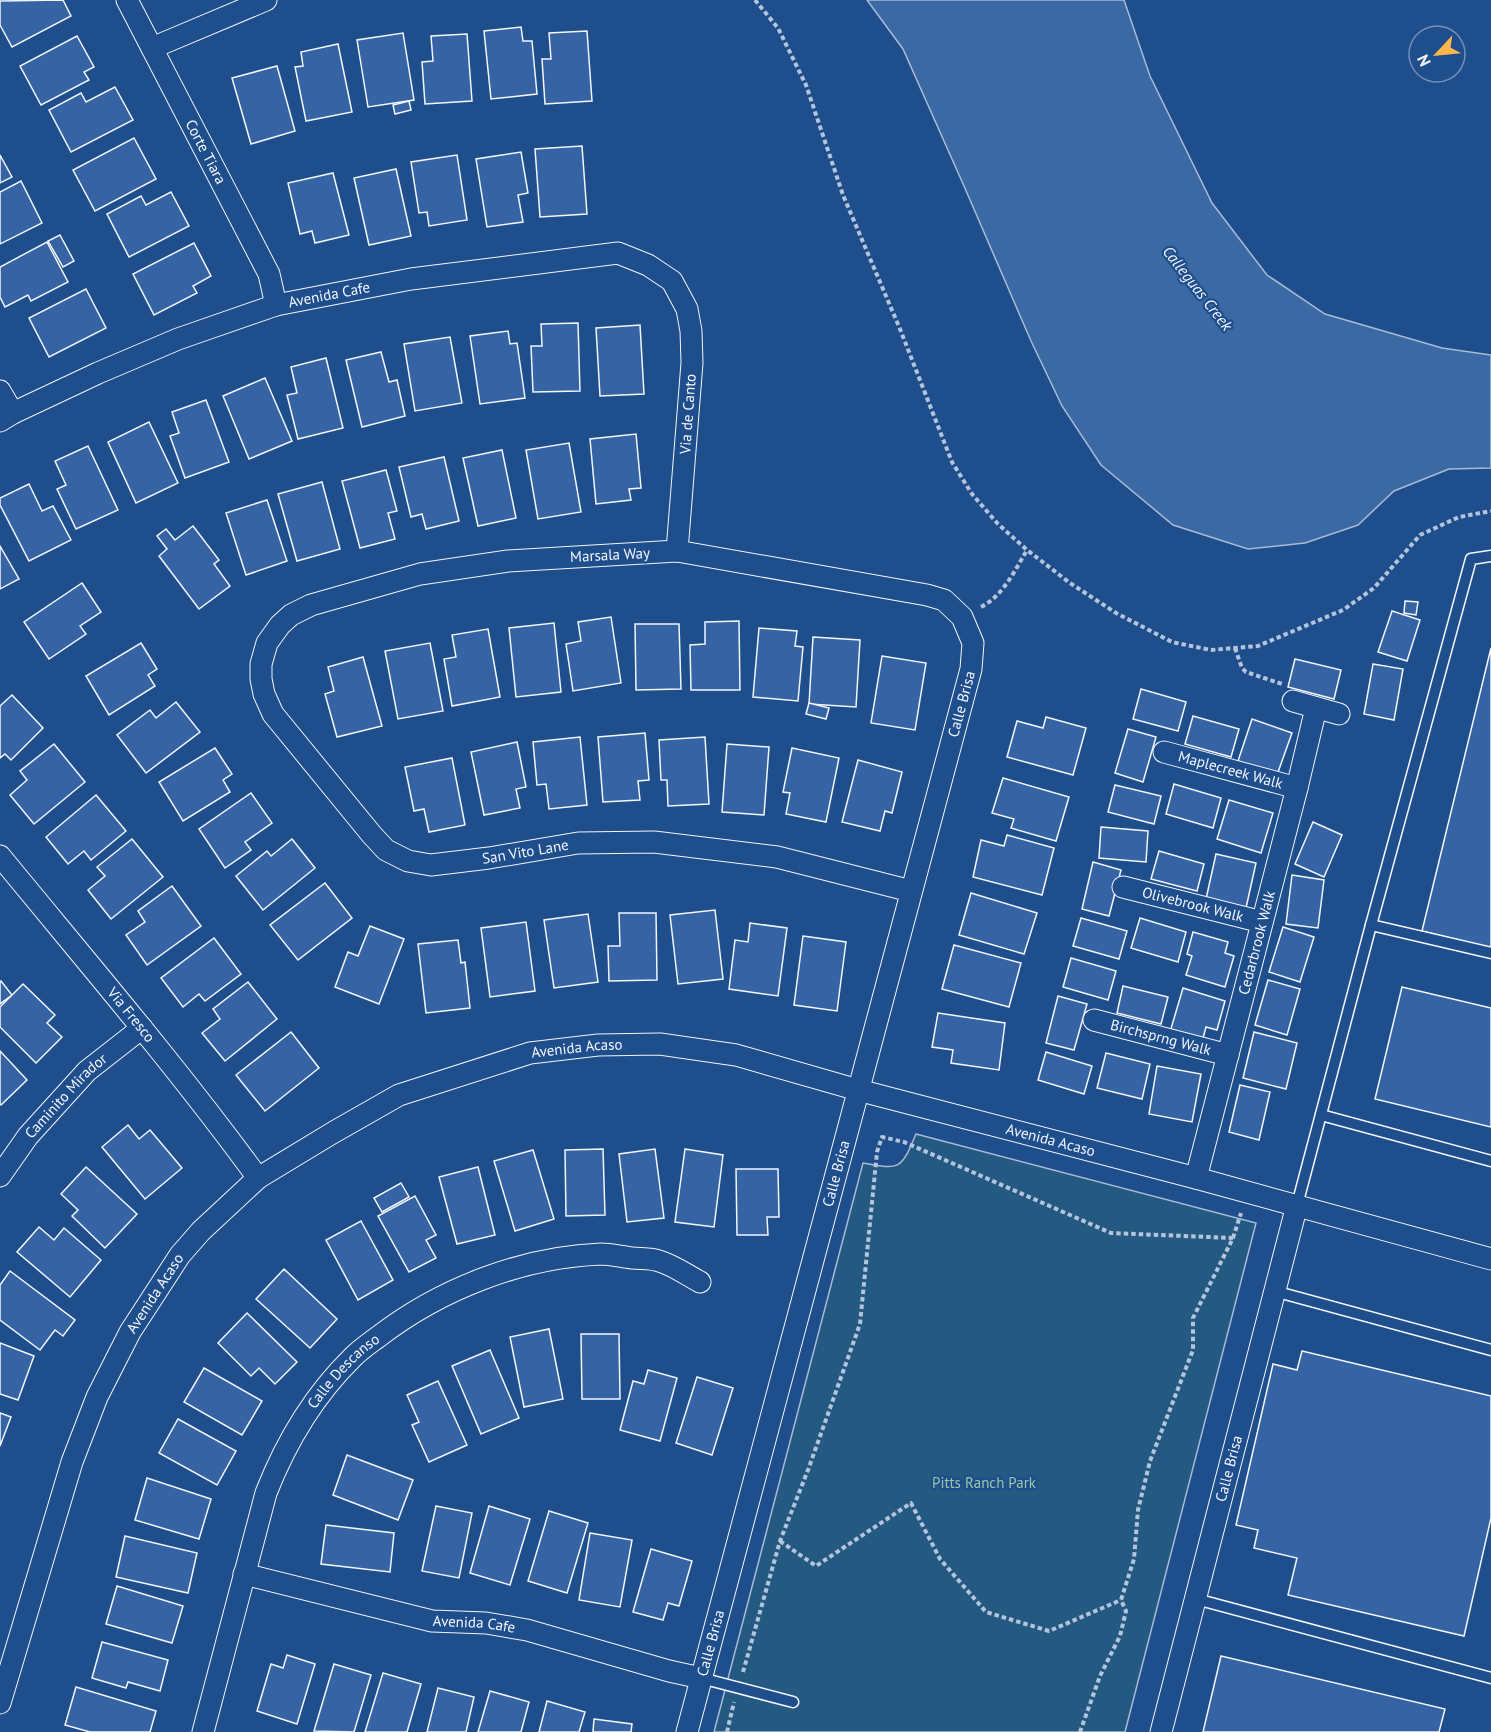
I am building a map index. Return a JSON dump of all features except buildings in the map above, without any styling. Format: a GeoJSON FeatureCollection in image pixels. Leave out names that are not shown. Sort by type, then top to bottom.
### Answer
{"type":"FeatureCollection","features":[{"type":"Feature","properties":{"kind":"street","name":"Corte Tiara"},"geometry":{"type":"LineString","coordinates":[[127,0],[269,274],[276,305]]}},
{"type":"Feature","properties":{"kind":"street"},"geometry":{"type":"LineString","coordinates":[[152,48],[266,0]]}},
{"type":"Feature","properties":{"kind":"street","name":"Avenida Cafe"},"geometry":{"type":"LineString","coordinates":[[7,417],[98,373],[178,339],[276,305],[411,279],[618,254],[648,265],[672,281]]}},
{"type":"Feature","properties":{"kind":"street","name":"Via de Canto"},"geometry":{"type":"LineString","coordinates":[[672,281],[687,309],[692,352],[677,551]]}},
{"type":"Feature","properties":{"kind":"street"},"geometry":{"type":"LineString","coordinates":[[0,391],[7,417]]}},
{"type":"Feature","properties":{"kind":"street","name":"Marsala Way"},"geometry":{"type":"LineString","coordinates":[[267,643],[280,625],[291,615],[311,605],[420,574],[508,561],[677,551],[927,595],[944,600],[962,617]]}},
{"type":"Feature","properties":{"kind":"street","name":"Calle Brisa"},"geometry":{"type":"LineString","coordinates":[[687,1732],[971,669],[973,643],[962,617]]}},
{"type":"Feature","properties":{"kind":"street","name":"San Vito Lane"},"geometry":{"type":"LineString","coordinates":[[267,643],[261,664],[261,680],[264,694],[273,714],[372,835],[386,850],[408,861],[431,865],[578,843],[654,842],[777,857],[911,891]]}},
{"type":"Feature","properties":{"kind":"street"},"geometry":{"type":"LineString","coordinates":[[1293,701],[1339,714]]}},
{"type":"Feature","properties":{"kind":"street","name":"Cedarbrook Walk"},"geometry":{"type":"LineString","coordinates":[[1196,1178],[1316,708]]}},
{"type":"Feature","properties":{"kind":"street","name":"Maplecreek Walk"},"geometry":{"type":"LineString","coordinates":[[1164,752],[1297,788]]}},
{"type":"Feature","properties":{"kind":"street","name":"Via Fresco"},"geometry":{"type":"LineString","coordinates":[[0,856],[142,1029],[258,1178]]}},
{"type":"Feature","properties":{"kind":"street","name":"Olivebrook Walk"},"geometry":{"type":"LineString","coordinates":[[1123,887],[1262,922]]}},
{"type":"Feature","properties":{"kind":"street","name":"Birchsprng Walk"},"geometry":{"type":"LineString","coordinates":[[1094,1020],[1228,1055]]}},
{"type":"Feature","properties":{"kind":"street","name":"Caminito Mirador"},"geometry":{"type":"LineString","coordinates":[[0,1176],[28,1136],[87,1071],[142,1029]]}},
{"type":"Feature","properties":{"kind":"street","name":"Avenida Acaso"},"geometry":{"type":"LineString","coordinates":[[0,1702],[72,1462],[97,1397],[130,1332],[180,1255],[201,1231],[258,1178],[334,1132],[399,1095],[530,1053],[598,1045],[660,1044],[736,1055],[858,1090],[1196,1178],[1491,1259]]}},
{"type":"Feature","properties":{"kind":"street","name":"Calle Brisa"},"geometry":{"type":"LineString","coordinates":[[1161,1732],[1297,1205]]}},
{"type":"Feature","properties":{"kind":"street","name":"Calle Descanso"},"geometry":{"type":"LineString","coordinates":[[203,1732],[266,1493],[279,1459],[318,1396],[354,1356],[392,1326],[466,1285],[506,1271],[547,1261],[602,1254],[660,1261],[700,1282]]}},
{"type":"Feature","properties":{"kind":"street","name":"Avenida Cafe"},"geometry":{"type":"LineString","coordinates":[[244,1574],[432,1621],[486,1623],[527,1630],[701,1678]]}},
{"type":"Feature","properties":{"kind":"lane"},"geometry":{"type":"LineString","coordinates":[[1297,1205],[1471,559],[1491,556]]}},
{"type":"Feature","properties":{"kind":"lane"},"geometry":{"type":"LineString","coordinates":[[1371,925],[1491,953]]}},
{"type":"Feature","properties":{"kind":"lane"},"geometry":{"type":"LineString","coordinates":[[1321,1115],[1491,1161]]}},
{"type":"Feature","properties":{"kind":"lane"},"geometry":{"type":"LineString","coordinates":[[1275,1291],[1491,1350]]}},
{"type":"Feature","properties":{"kind":"lane"},"geometry":{"type":"LineString","coordinates":[[1196,1599],[1491,1678]]}},
{"type":"Feature","properties":{"kind":"lane"},"geometry":{"type":"LineString","coordinates":[[701,1678],[793,1702]]}},
{"type":"Feature","properties":{"kind":"path"},"geometry":{"type":"LineString","coordinates":[[755,0],[778,28],[806,85],[843,195],[900,329],[952,462],[972,494],[998,524],[1070,583],[1116,613],[1172,642],[1211,650],[1258,646],[1343,610],[1374,588],[1420,535],[1460,517],[1491,511]]}},
{"type":"Feature","properties":{"kind":"path"},"geometry":{"type":"LineString","coordinates":[[962,617],[987,604],[1009,581],[1027,550]]}},
{"type":"Feature","properties":{"kind":"path"},"geometry":{"type":"LineString","coordinates":[[1235,648],[1245,672],[1282,684],[1293,701]]}},
{"type":"Feature","properties":{"kind":"path"},"geometry":{"type":"LineString","coordinates":[[727,1732],[780,1541],[860,1324],[877,1152],[882,1137],[904,1142],[1111,1233],[1233,1238],[1193,1318],[1193,1350],[1150,1461],[1138,1510],[1134,1559],[1121,1600],[1126,1611],[1120,1635],[1100,1676],[1080,1732]]}},
{"type":"Feature","properties":{"kind":"path"},"geometry":{"type":"LineString","coordinates":[[780,1541],[816,1566],[911,1503],[940,1558],[986,1612],[1049,1630],[1121,1600]]}},
{"type":"Feature","properties":{"kind":"green space","name":"Pitts Ranch Park"},"geometry":{"type":"Polygon","coordinates":[[[916,1134],[1256,1223],[1125,1732],[714,1732],[863,1163],[898,1165],[907,1155],[916,1134]]]}},
{"type":"Feature","properties":{"kind":"water","name":"Calleguas Creek"},"geometry":{"type":"Polygon","coordinates":[[[867,0],[1124,0],[1150,76],[1212,203],[1267,275],[1325,314],[1442,348],[1491,355],[1491,468],[1449,469],[1394,491],[1358,525],[1305,543],[1248,549],[1173,525],[1101,465],[1062,406],[1031,341],[903,49],[867,0]]]}}]}
